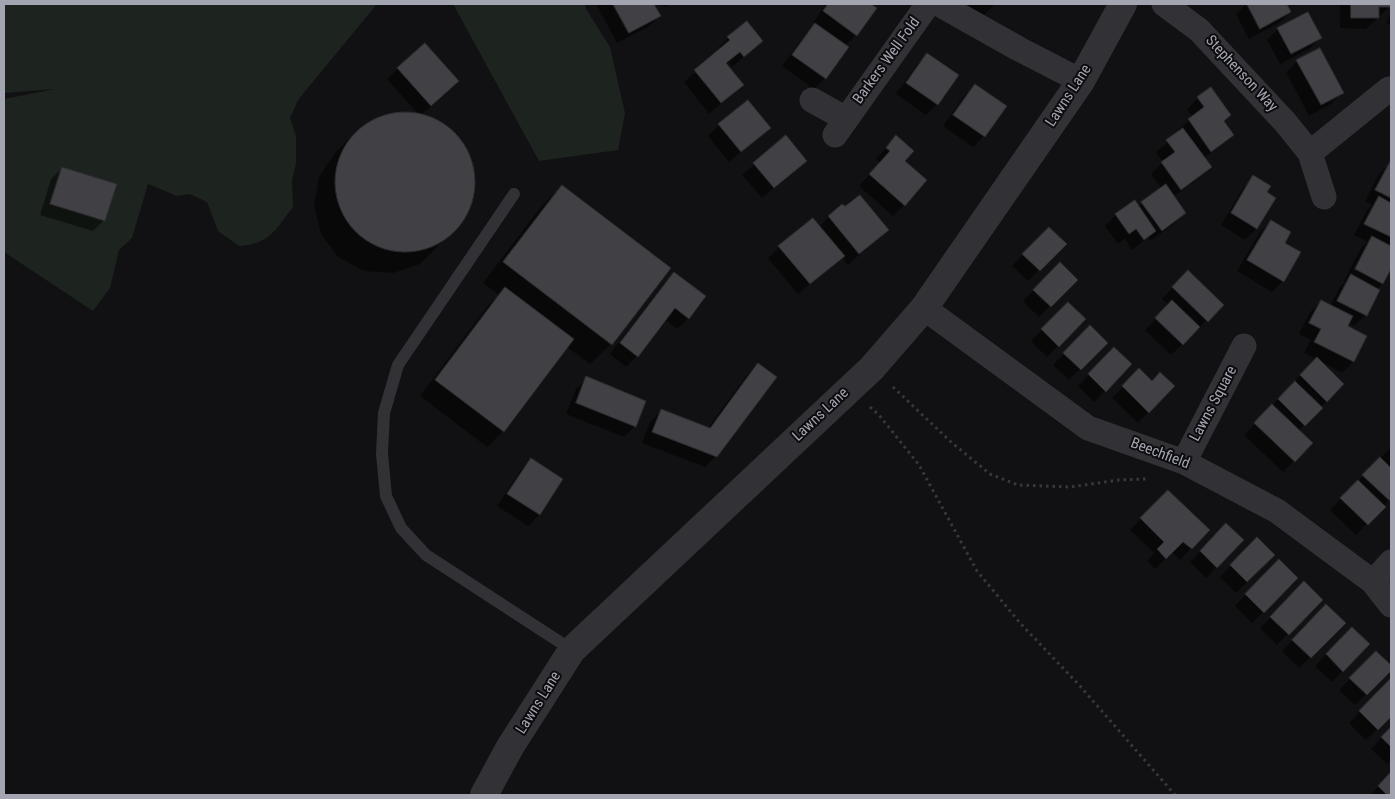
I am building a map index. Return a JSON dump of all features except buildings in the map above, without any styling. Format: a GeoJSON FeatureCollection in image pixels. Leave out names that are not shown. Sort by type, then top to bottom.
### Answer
{"type":"FeatureCollection","features":[{"type":"Feature","properties":{"kind":"street","name":"Barkers Well Fold"},"geometry":{"type":"LineString","coordinates":[[812,100],[840,127],[928,4]]}},
{"type":"Feature","properties":{"kind":"street"},"geometry":{"type":"LineString","coordinates":[[939,4],[1018,49],[1081,81]]}},
{"type":"Feature","properties":{"kind":"street","name":"Lawns Lane"},"geometry":{"type":"LineString","coordinates":[[484,795],[510,747],[572,650],[872,368],[924,308],[1081,81],[1123,4]]}},
{"type":"Feature","properties":{"kind":"street","name":"Stephenson Way"},"geometry":{"type":"LineString","coordinates":[[1164,4],[1199,30],[1285,122],[1310,153],[1324,197]]}},
{"type":"Feature","properties":{"kind":"street"},"geometry":{"type":"LineString","coordinates":[[1310,153],[1389,89]]}},
{"type":"Feature","properties":{"kind":"street","name":"Beechfield"},"geometry":{"type":"LineString","coordinates":[[924,308],[1088,428],[1184,462],[1277,510],[1373,582],[1391,605]]}},
{"type":"Feature","properties":{"kind":"street","name":"Lawns Square"},"geometry":{"type":"LineString","coordinates":[[1184,462],[1244,346]]}},
{"type":"Feature","properties":{"kind":"street"},"geometry":{"type":"LineString","coordinates":[[1373,582],[1391,562]]}},
{"type":"Feature","properties":{"kind":"lane"},"geometry":{"type":"LineString","coordinates":[[514,194],[398,365],[384,413],[382,454],[386,496],[400,528],[426,554],[572,650]]}},
{"type":"Feature","properties":{"kind":"path"},"geometry":{"type":"LineString","coordinates":[[872,368],[952,442],[990,474],[1018,485],[1070,487],[1119,480],[1148,479]]}},
{"type":"Feature","properties":{"kind":"path"},"geometry":{"type":"LineString","coordinates":[[850,388],[878,414],[919,465],[977,571],[1020,623],[1080,686],[1175,795]]}},
{"type":"Feature","properties":{"kind":"shaded area"},"geometry":{"type":"Polygon","coordinates":[[[4,4],[377,4],[298,100],[290,118],[296,136],[296,163],[292,180],[293,207],[277,228],[265,239],[250,245],[239,246],[218,231],[207,202],[190,194],[177,196],[148,184],[132,238],[119,250],[110,288],[93,311],[4,252],[4,99],[55,89],[4,93],[4,4]]]}},
{"type":"Feature","properties":{"kind":"shaded area"},"geometry":{"type":"Polygon","coordinates":[[[453,4],[585,4],[586,9],[610,47],[625,113],[618,150],[539,161],[453,4]]]}}]}
